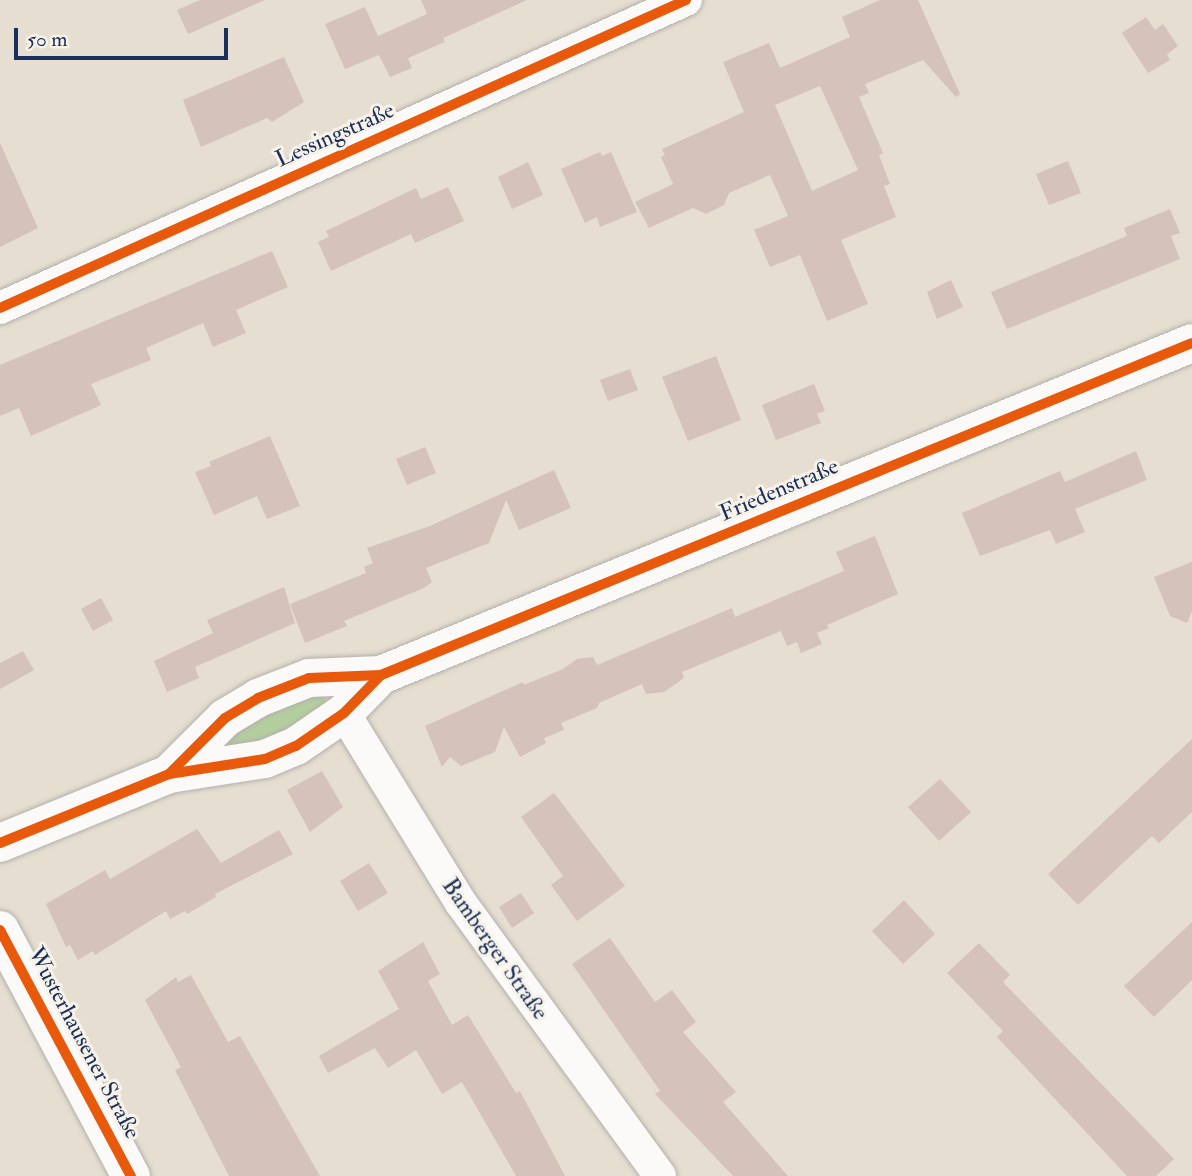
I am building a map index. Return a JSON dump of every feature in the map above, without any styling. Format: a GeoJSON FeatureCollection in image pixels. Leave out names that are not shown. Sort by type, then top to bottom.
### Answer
{"type":"FeatureCollection","features":[{"type":"Feature","properties":{"kind":"street","name":"Lessingstraße"},"geometry":{"type":"LineString","coordinates":[[0,307],[686,0]]}},
{"type":"Feature","properties":{"kind":"street","name":"Friedenstraße"},"geometry":{"type":"LineString","coordinates":[[169,774],[217,726],[258,698],[309,678],[381,675],[1192,343]]}},
{"type":"Feature","properties":{"kind":"street","name":"Friedenstraße"},"geometry":{"type":"LineString","coordinates":[[0,843],[169,774],[265,759],[296,746],[344,713],[381,675]]}},
{"type":"Feature","properties":{"kind":"street","name":"Bamberger Straße"},"geometry":{"type":"LineString","coordinates":[[344,713],[461,904],[660,1176]]}},
{"type":"Feature","properties":{"kind":"street","name":"Wusterhausener Straße"},"geometry":{"type":"LineString","coordinates":[[0,930],[131,1176]]}},
{"type":"Feature","properties":{"kind":"green space"},"geometry":{"type":"Polygon","coordinates":[[[323,694],[327,705],[319,720],[206,760],[262,705],[323,694]]]}},
{"type":"Feature","properties":{"kind":"building"},"geometry":{"type":"Polygon","coordinates":[[[200,0],[265,0],[188,34],[177,10],[200,0]]]}},
{"type":"Feature","properties":{"kind":"building"},"geometry":{"type":"Polygon","coordinates":[[[421,0],[527,0],[443,38],[445,42],[408,58],[412,68],[390,77],[379,55],[345,69],[325,24],[365,7],[378,36],[427,14],[421,0]]]}},
{"type":"Feature","properties":{"kind":"building"},"geometry":{"type":"Polygon","coordinates":[[[880,0],[918,0],[960,94],[956,97],[923,60],[865,84],[869,93],[859,97],[883,153],[879,155],[890,184],[884,186],[896,217],[841,240],[868,304],[827,321],[800,255],[770,267],[754,230],[788,216],[770,175],[729,193],[724,205],[706,214],[693,208],[649,228],[635,202],[673,184],[661,157],[665,155],[662,149],[744,112],[723,62],[769,43],[780,68],[850,37],[842,17],[880,0]],[[820,86],[775,105],[812,191],[858,170],[820,86]]]}},
{"type":"Feature","properties":{"kind":"building"},"geometry":{"type":"Polygon","coordinates":[[[1146,17],[1155,30],[1163,24],[1178,46],[1167,54],[1170,60],[1148,73],[1122,33],[1146,17]]]}},
{"type":"Feature","properties":{"kind":"building"},"geometry":{"type":"Polygon","coordinates":[[[284,57],[304,102],[272,122],[267,118],[201,147],[183,100],[284,57]]]}},
{"type":"Feature","properties":{"kind":"building"},"geometry":{"type":"Polygon","coordinates":[[[0,143],[38,228],[0,247],[0,143]]]}},
{"type":"Feature","properties":{"kind":"building"},"geometry":{"type":"Polygon","coordinates":[[[600,152],[602,156],[611,152],[637,212],[600,227],[597,217],[585,223],[561,169],[600,152]]]}},
{"type":"Feature","properties":{"kind":"building"},"geometry":{"type":"Polygon","coordinates":[[[1068,161],[1081,193],[1049,205],[1036,174],[1068,161]]]}},
{"type":"Feature","properties":{"kind":"building"},"geometry":{"type":"Polygon","coordinates":[[[528,162],[543,195],[512,209],[498,177],[528,162]]]}},
{"type":"Feature","properties":{"kind":"building"},"geometry":{"type":"Polygon","coordinates":[[[448,187],[464,221],[415,243],[411,234],[331,271],[318,242],[329,237],[326,231],[416,188],[421,199],[448,187]]]}},
{"type":"Feature","properties":{"kind":"building"},"geometry":{"type":"Polygon","coordinates":[[[1170,209],[1180,233],[1171,236],[1180,259],[1007,329],[991,292],[1127,236],[1124,228],[1170,209]]]}},
{"type":"Feature","properties":{"kind":"building"},"geometry":{"type":"Polygon","coordinates":[[[272,251],[288,287],[236,310],[246,333],[213,347],[203,323],[146,348],[151,360],[91,384],[101,405],[31,436],[19,408],[0,416],[0,365],[272,251]]]}},
{"type":"Feature","properties":{"kind":"building"},"geometry":{"type":"Polygon","coordinates":[[[951,280],[963,307],[937,319],[927,292],[951,280]]]}},
{"type":"Feature","properties":{"kind":"building"},"geometry":{"type":"Polygon","coordinates":[[[716,356],[741,420],[688,441],[662,377],[716,356]]]}},
{"type":"Feature","properties":{"kind":"building"},"geometry":{"type":"Polygon","coordinates":[[[630,369],[638,390],[608,401],[600,380],[630,369]]]}},
{"type":"Feature","properties":{"kind":"building"},"geometry":{"type":"Polygon","coordinates":[[[814,384],[825,411],[817,414],[821,423],[776,440],[762,405],[814,384]]]}},
{"type":"Feature","properties":{"kind":"building"},"geometry":{"type":"Polygon","coordinates":[[[270,436],[300,506],[267,519],[257,496],[214,515],[195,472],[211,466],[209,462],[270,436]]]}},
{"type":"Feature","properties":{"kind":"building"},"geometry":{"type":"Polygon","coordinates":[[[425,447],[436,473],[407,485],[396,459],[425,447]]]}},
{"type":"Feature","properties":{"kind":"building"},"geometry":{"type":"Polygon","coordinates":[[[1136,451],[1147,480],[1075,509],[1085,532],[1056,544],[1050,530],[980,556],[962,513],[1060,471],[1065,482],[1136,451]]]}},
{"type":"Feature","properties":{"kind":"building"},"geometry":{"type":"Polygon","coordinates":[[[554,470],[571,508],[519,530],[506,500],[489,543],[426,568],[432,582],[424,588],[344,621],[347,626],[305,643],[290,604],[366,573],[364,567],[373,563],[367,548],[430,526],[554,470]]]}},
{"type":"Feature","properties":{"kind":"building"},"geometry":{"type":"Polygon","coordinates":[[[875,536],[898,594],[827,625],[829,628],[817,633],[822,644],[801,653],[797,642],[787,646],[781,631],[682,672],[684,678],[664,692],[646,694],[642,684],[599,703],[597,708],[561,723],[564,730],[544,738],[546,743],[520,757],[504,727],[495,752],[461,766],[450,757],[442,767],[425,726],[523,682],[524,685],[563,669],[577,659],[593,657],[597,665],[732,608],[735,617],[844,571],[836,552],[875,536]]]}},
{"type":"Feature","properties":{"kind":"building"},"geometry":{"type":"Polygon","coordinates":[[[1192,562],[1192,611],[1187,623],[1170,616],[1154,577],[1192,562]]]}},
{"type":"Feature","properties":{"kind":"building"},"geometry":{"type":"Polygon","coordinates":[[[284,587],[295,623],[195,667],[199,678],[167,692],[154,661],[213,633],[207,620],[284,587]]]}},
{"type":"Feature","properties":{"kind":"building"},"geometry":{"type":"Polygon","coordinates":[[[101,598],[113,620],[93,631],[81,609],[101,598]]]}},
{"type":"Feature","properties":{"kind":"building"},"geometry":{"type":"Polygon","coordinates":[[[23,651],[34,670],[0,689],[0,663],[23,651]]]}},
{"type":"Feature","properties":{"kind":"building"},"geometry":{"type":"Polygon","coordinates":[[[1192,739],[1192,812],[1159,843],[1152,836],[1078,905],[1048,874],[1192,739]]]}},
{"type":"Feature","properties":{"kind":"building"},"geometry":{"type":"Polygon","coordinates":[[[322,771],[343,807],[310,832],[287,790],[322,771]]]}},
{"type":"Feature","properties":{"kind":"building"},"geometry":{"type":"Polygon","coordinates":[[[940,779],[971,812],[939,841],[908,807],[940,779]]]}},
{"type":"Feature","properties":{"kind":"building"},"geometry":{"type":"Polygon","coordinates":[[[554,793],[625,886],[577,921],[551,885],[563,876],[521,817],[554,793]]]}},
{"type":"Feature","properties":{"kind":"building"},"geometry":{"type":"Polygon","coordinates":[[[197,829],[221,863],[279,830],[293,854],[215,894],[216,897],[187,914],[185,911],[170,919],[166,911],[95,955],[93,951],[78,960],[70,945],[66,947],[46,904],[105,870],[110,879],[197,829]]]}},
{"type":"Feature","properties":{"kind":"building"},"geometry":{"type":"Polygon","coordinates":[[[369,863],[388,893],[358,911],[340,881],[369,863]]]}},
{"type":"Feature","properties":{"kind":"building"},"geometry":{"type":"Polygon","coordinates":[[[521,893],[534,913],[512,928],[499,907],[521,893]]]}},
{"type":"Feature","properties":{"kind":"building"},"geometry":{"type":"Polygon","coordinates":[[[904,900],[935,934],[903,964],[872,931],[904,900]]]}},
{"type":"Feature","properties":{"kind":"building"},"geometry":{"type":"Polygon","coordinates":[[[1192,922],[1192,980],[1154,1017],[1124,986],[1192,922]]]}},
{"type":"Feature","properties":{"kind":"building"},"geometry":{"type":"Polygon","coordinates":[[[610,938],[655,1002],[672,990],[696,1022],[683,1032],[736,1092],[723,1102],[788,1176],[733,1176],[655,1094],[660,1091],[572,964],[610,938]]]}},
{"type":"Feature","properties":{"kind":"building"},"geometry":{"type":"Polygon","coordinates":[[[423,942],[440,974],[428,981],[452,1025],[468,1015],[516,1093],[520,1091],[565,1176],[516,1176],[462,1082],[442,1094],[416,1050],[388,1068],[375,1048],[328,1073],[319,1056],[399,1009],[378,971],[423,942]]]}},
{"type":"Feature","properties":{"kind":"building"},"geometry":{"type":"Polygon","coordinates":[[[979,943],[1010,975],[1003,982],[1174,1159],[1156,1176],[1127,1176],[997,1037],[1003,1031],[947,973],[979,943]]]}},
{"type":"Feature","properties":{"kind":"building"},"geometry":{"type":"Polygon","coordinates":[[[191,975],[228,1042],[240,1036],[320,1176],[229,1176],[175,1070],[181,1067],[145,1000],[176,977],[178,982],[191,975]]]}},
{"type":"Feature","properties":{"kind":"cycle path"},"geometry":{"type":"LineString","coordinates":[[0,308],[686,0]]}},
{"type":"Feature","properties":{"kind":"cycle path"},"geometry":{"type":"LineString","coordinates":[[169,774],[225,718],[258,698],[309,678],[381,675],[1192,343]]}},
{"type":"Feature","properties":{"kind":"cycle path"},"geometry":{"type":"LineString","coordinates":[[0,843],[169,774],[265,759],[296,746],[344,713],[381,675]]}},
{"type":"Feature","properties":{"kind":"cycle path"},"geometry":{"type":"LineString","coordinates":[[0,930],[131,1176]]}}]}
